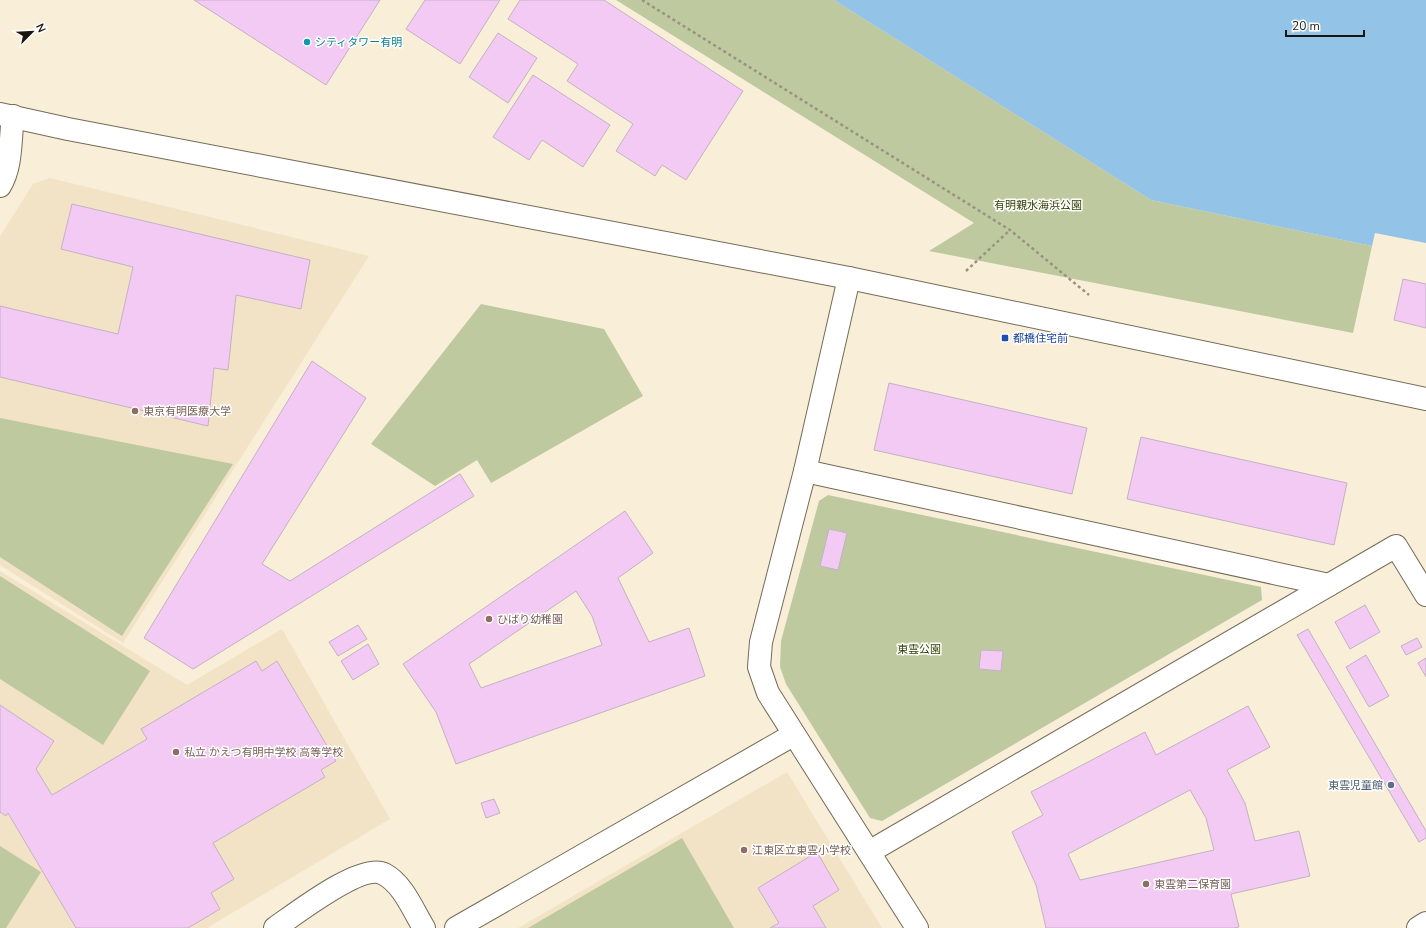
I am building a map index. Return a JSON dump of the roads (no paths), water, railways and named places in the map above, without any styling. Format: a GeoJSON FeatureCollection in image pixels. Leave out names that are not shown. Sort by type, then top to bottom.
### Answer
{"type":"FeatureCollection","features":[{"type":"Feature","properties":{"kind":"street"},"geometry":{"type":"LineString","coordinates":[[0,186],[8,163],[6,115],[76,130],[849,278],[1426,399]]}},
{"type":"Feature","properties":{"kind":"street"},"geometry":{"type":"LineString","coordinates":[[849,278],[805,471],[761,642],[759,667],[762,680],[793,736],[917,928]]}},
{"type":"Feature","properties":{"kind":"street"},"geometry":{"type":"LineString","coordinates":[[805,471],[1329,585]]}},
{"type":"Feature","properties":{"kind":"street"},"geometry":{"type":"LineString","coordinates":[[869,852],[1396,546],[1426,595]]}},
{"type":"Feature","properties":{"kind":"street"},"geometry":{"type":"LineString","coordinates":[[456,928],[793,736]]}},
{"type":"Feature","properties":{"kind":"street"},"geometry":{"type":"LineString","coordinates":[[275,928],[342,883],[369,872],[383,873],[393,881],[404,894],[424,928]]}},
{"type":"Feature","properties":{"kind":"street"},"geometry":{"type":"LineString","coordinates":[[1418,928],[1426,923]]}},
{"type":"Feature","properties":{"kind":"water"},"geometry":{"type":"Polygon","coordinates":[[[834,0],[1426,0],[1426,243],[1375,233],[1372,246],[1151,200],[834,0]]]}},
{"type":"Feature","properties":{"kind":"place","name":"シティタワー有明"},"geometry":{"type":"Point","coordinates":[307,42]}},
{"type":"Feature","properties":{"kind":"place","name":"都橋住宅前"},"geometry":{"type":"Point","coordinates":[1005,338]}},
{"type":"Feature","properties":{"kind":"place","name":"東京有明医療大学"},"geometry":{"type":"Point","coordinates":[135,411]}},
{"type":"Feature","properties":{"kind":"place","name":"ひばり幼稚園"},"geometry":{"type":"Point","coordinates":[489,619]}},
{"type":"Feature","properties":{"kind":"place","name":"私立 かえつ有明中学校 高等学校"},"geometry":{"type":"Point","coordinates":[176,752]}},
{"type":"Feature","properties":{"kind":"place","name":"東雲児童館"},"geometry":{"type":"Point","coordinates":[1391,785]}},
{"type":"Feature","properties":{"kind":"place","name":"江東区立東雲小学校"},"geometry":{"type":"Point","coordinates":[744,850]}},
{"type":"Feature","properties":{"kind":"place","name":"東雲第二保育園"},"geometry":{"type":"Point","coordinates":[1146,884]}},
{"type":"Feature","properties":{"kind":"park label","name":"有明親水海浜公園"},"geometry":{"type":"Point","coordinates":[1038,205]}},
{"type":"Feature","properties":{"kind":"park label","name":"東雲公園"},"geometry":{"type":"Point","coordinates":[919,649]}}]}
